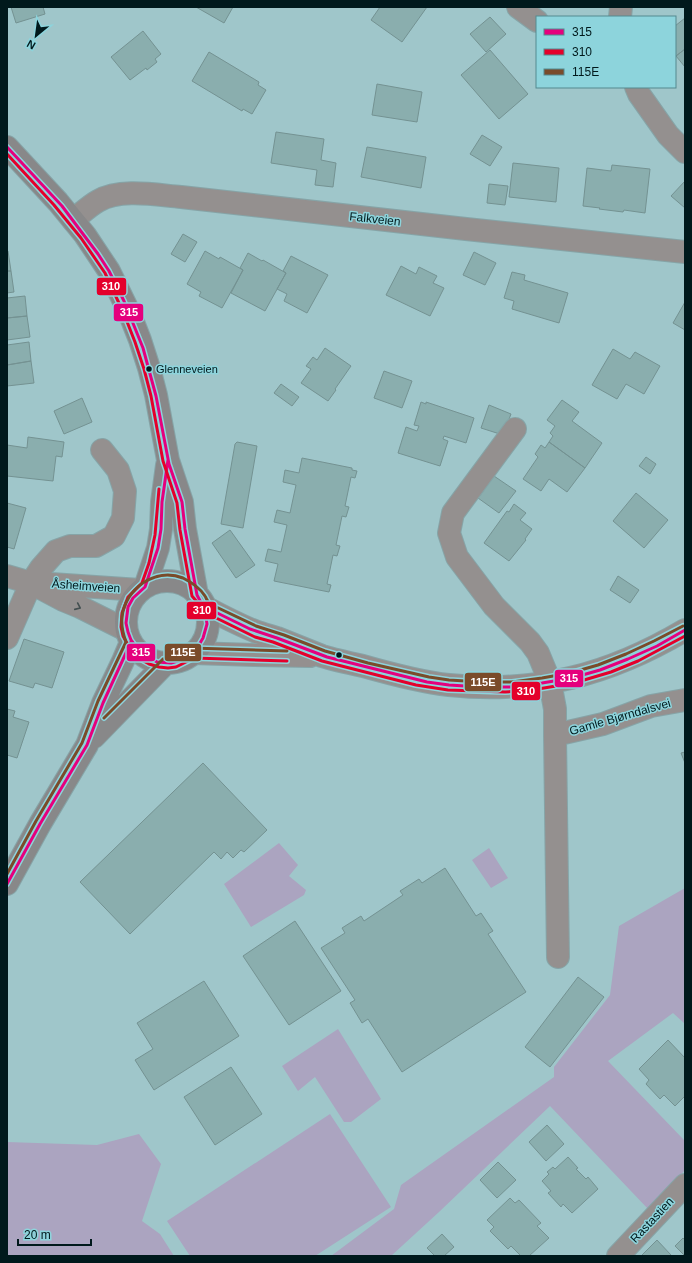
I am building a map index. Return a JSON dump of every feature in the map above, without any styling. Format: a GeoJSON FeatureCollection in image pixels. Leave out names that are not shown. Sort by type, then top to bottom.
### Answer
{"type":"FeatureCollection","features":[{"type":"Feature","properties":{"kind":"main road"},"geometry":{"type":"LineString","coordinates":[[7,147],[73,220],[109,271],[129,312],[140,340],[152,382],[168,460],[182,502],[185,529],[201,601],[208,620],[206,632],[201,644],[193,653],[181,660],[166,663],[156,662],[137,650],[129,636],[126,619],[128,608],[133,598],[143,588],[156,582],[167,580],[178,582],[188,587],[201,601]]}},
{"type":"Feature","properties":{"kind":"main road"},"geometry":{"type":"LineString","coordinates":[[143,588],[158,548],[161,528],[162,502],[168,460]]}},
{"type":"Feature","properties":{"kind":"main road"},"geometry":{"type":"LineString","coordinates":[[7,884],[47,811],[86,745],[103,703],[123,661],[129,636]]}},
{"type":"Feature","properties":{"kind":"main road"},"geometry":{"type":"LineString","coordinates":[[86,745],[166,663]]}},
{"type":"Feature","properties":{"kind":"street"},"geometry":{"type":"LineString","coordinates":[[518,7],[536,20]]}},
{"type":"Feature","properties":{"kind":"street"},"geometry":{"type":"LineString","coordinates":[[636,88],[639,94],[668,135],[685,152]]}},
{"type":"Feature","properties":{"kind":"street","name":"Falkveien"},"geometry":{"type":"LineString","coordinates":[[73,220],[98,201],[123,194],[145,195],[181,197],[685,252]]}},
{"type":"Feature","properties":{"kind":"street"},"geometry":{"type":"LineString","coordinates":[[515,429],[453,513],[449,533],[457,557],[494,606],[530,642],[538,653],[550,682],[555,709],[558,957]]}},
{"type":"Feature","properties":{"kind":"street"},"geometry":{"type":"LineString","coordinates":[[7,638],[31,583],[56,550],[70,546],[96,546],[114,536],[123,518],[125,491],[118,470],[102,450]]}},
{"type":"Feature","properties":{"kind":"street","name":"Åsheimveien"},"geometry":{"type":"LineString","coordinates":[[7,576],[31,583],[80,607],[129,636]]}},
{"type":"Feature","properties":{"kind":"street","name":"Åsheimveien"},"geometry":{"type":"LineString","coordinates":[[31,583],[143,588]]}},
{"type":"Feature","properties":{"kind":"street"},"geometry":{"type":"LineString","coordinates":[[201,601],[224,617],[257,632],[275,637],[323,656],[417,680],[448,685],[505,687],[550,682],[591,673],[636,656],[685,630]]}},
{"type":"Feature","properties":{"kind":"street"},"geometry":{"type":"LineString","coordinates":[[193,653],[323,656]]}},
{"type":"Feature","properties":{"kind":"street","name":"Gamle Bjørndalsvei"},"geometry":{"type":"LineString","coordinates":[[555,735],[603,724],[651,706],[685,700]]}},
{"type":"Feature","properties":{"kind":"street","name":"Rastastien"},"geometry":{"type":"LineString","coordinates":[[618,1256],[685,1185]]}},
{"type":"Feature","properties":{"kind":"shaded area"},"geometry":{"type":"Polygon","coordinates":[[[279,843],[298,865],[289,876],[306,890],[304,895],[251,927],[224,884],[279,843]]]}},
{"type":"Feature","properties":{"kind":"shaded area"},"geometry":{"type":"Polygon","coordinates":[[[489,848],[508,878],[491,888],[472,860],[489,848]]]}},
{"type":"Feature","properties":{"kind":"shaded area"},"geometry":{"type":"Polygon","coordinates":[[[685,888],[685,1024],[673,1013],[608,1061],[685,1141],[685,1170],[649,1210],[550,1106],[391,1256],[331,1256],[394,1209],[401,1185],[554,1077],[554,1067],[610,995],[619,926],[685,888]]]}},
{"type":"Feature","properties":{"kind":"shaded area"},"geometry":{"type":"Polygon","coordinates":[[[338,1029],[381,1099],[351,1122],[344,1122],[315,1077],[298,1091],[282,1066],[338,1029]]]}},
{"type":"Feature","properties":{"kind":"shaded area"},"geometry":{"type":"Polygon","coordinates":[[[330,1114],[391,1207],[315,1256],[190,1256],[167,1221],[330,1114]]]}},
{"type":"Feature","properties":{"kind":"shaded area"},"geometry":{"type":"Polygon","coordinates":[[[139,1134],[161,1164],[142,1221],[160,1234],[174,1256],[7,1256],[7,1142],[97,1145],[139,1134]]]}},
{"type":"Feature","properties":{"kind":"building"},"geometry":{"type":"Polygon","coordinates":[[[11,7],[43,7],[45,14],[16,23],[11,7]]]}},
{"type":"Feature","properties":{"kind":"building"},"geometry":{"type":"Polygon","coordinates":[[[196,7],[233,7],[224,23],[196,7]]]}},
{"type":"Feature","properties":{"kind":"building"},"geometry":{"type":"Polygon","coordinates":[[[380,7],[427,7],[402,42],[371,20],[380,7]]]}},
{"type":"Feature","properties":{"kind":"building"},"geometry":{"type":"Polygon","coordinates":[[[490,17],[506,34],[486,52],[470,34],[490,17]]]}},
{"type":"Feature","properties":{"kind":"building"},"geometry":{"type":"Polygon","coordinates":[[[685,18],[685,49],[676,56],[676,25],[685,18]]]}},
{"type":"Feature","properties":{"kind":"building"},"geometry":{"type":"Polygon","coordinates":[[[143,31],[161,54],[155,59],[157,62],[130,80],[111,57],[143,31]]]}},
{"type":"Feature","properties":{"kind":"building"},"geometry":{"type":"Polygon","coordinates":[[[685,49],[685,67],[676,56],[685,49]]]}},
{"type":"Feature","properties":{"kind":"building"},"geometry":{"type":"Polygon","coordinates":[[[490,50],[528,94],[499,119],[461,75],[490,50]]]}},
{"type":"Feature","properties":{"kind":"building"},"geometry":{"type":"Polygon","coordinates":[[[209,52],[259,82],[258,85],[266,90],[252,114],[243,109],[242,111],[192,81],[209,52]]]}},
{"type":"Feature","properties":{"kind":"building"},"geometry":{"type":"Polygon","coordinates":[[[377,84],[422,92],[417,122],[372,115],[377,84]]]}},
{"type":"Feature","properties":{"kind":"building"},"geometry":{"type":"Polygon","coordinates":[[[276,132],[324,139],[321,160],[336,163],[333,187],[315,185],[317,170],[271,163],[276,132]]]}},
{"type":"Feature","properties":{"kind":"building"},"geometry":{"type":"Polygon","coordinates":[[[482,135],[502,147],[490,166],[470,154],[482,135]]]}},
{"type":"Feature","properties":{"kind":"building"},"geometry":{"type":"Polygon","coordinates":[[[367,147],[426,157],[421,188],[361,177],[367,147]]]}},
{"type":"Feature","properties":{"kind":"building"},"geometry":{"type":"Polygon","coordinates":[[[513,163],[559,168],[556,202],[509,197],[513,163]]]}},
{"type":"Feature","properties":{"kind":"building"},"geometry":{"type":"Polygon","coordinates":[[[612,165],[650,169],[645,213],[624,210],[623,212],[583,206],[587,168],[611,171],[612,165]]]}},
{"type":"Feature","properties":{"kind":"building"},"geometry":{"type":"Polygon","coordinates":[[[685,181],[685,208],[671,196],[685,181]]]}},
{"type":"Feature","properties":{"kind":"building"},"geometry":{"type":"Polygon","coordinates":[[[489,184],[508,186],[505,205],[487,203],[489,184]]]}},
{"type":"Feature","properties":{"kind":"building"},"geometry":{"type":"Polygon","coordinates":[[[183,234],[197,242],[185,262],[171,254],[183,234]]]}},
{"type":"Feature","properties":{"kind":"building"},"geometry":{"type":"Polygon","coordinates":[[[8,251],[11,271],[7,271],[8,251]]]}},
{"type":"Feature","properties":{"kind":"building"},"geometry":{"type":"Polygon","coordinates":[[[205,251],[219,259],[220,257],[243,270],[222,308],[199,296],[201,292],[187,284],[205,251]]]}},
{"type":"Feature","properties":{"kind":"building"},"geometry":{"type":"Polygon","coordinates":[[[474,252],[496,263],[485,285],[463,275],[474,252]]]}},
{"type":"Feature","properties":{"kind":"building"},"geometry":{"type":"Polygon","coordinates":[[[248,253],[286,273],[265,311],[231,293],[243,270],[240,268],[248,253]]]}},
{"type":"Feature","properties":{"kind":"building"},"geometry":{"type":"Polygon","coordinates":[[[291,256],[328,275],[307,313],[284,301],[287,294],[277,289],[286,273],[283,271],[291,256]]]}},
{"type":"Feature","properties":{"kind":"building"},"geometry":{"type":"Polygon","coordinates":[[[401,266],[416,274],[419,267],[437,276],[433,283],[444,288],[430,316],[386,295],[401,266]]]}},
{"type":"Feature","properties":{"kind":"building"},"geometry":{"type":"Polygon","coordinates":[[[7,271],[11,271],[14,292],[7,293],[7,271]]]}},
{"type":"Feature","properties":{"kind":"building"},"geometry":{"type":"Polygon","coordinates":[[[512,272],[525,275],[524,280],[568,293],[559,323],[512,309],[514,301],[504,298],[512,272]]]}},
{"type":"Feature","properties":{"kind":"building"},"geometry":{"type":"Polygon","coordinates":[[[25,296],[27,316],[7,318],[7,298],[25,296]]]}},
{"type":"Feature","properties":{"kind":"building"},"geometry":{"type":"Polygon","coordinates":[[[685,302],[685,330],[673,323],[685,302]]]}},
{"type":"Feature","properties":{"kind":"building"},"geometry":{"type":"Polygon","coordinates":[[[27,316],[30,337],[7,340],[7,318],[27,316]]]}},
{"type":"Feature","properties":{"kind":"building"},"geometry":{"type":"Polygon","coordinates":[[[29,342],[31,361],[7,365],[7,345],[29,342]]]}},
{"type":"Feature","properties":{"kind":"building"},"geometry":{"type":"Polygon","coordinates":[[[325,348],[351,366],[328,401],[301,383],[311,369],[306,366],[313,357],[317,360],[325,348]]]}},
{"type":"Feature","properties":{"kind":"building"},"geometry":{"type":"Polygon","coordinates":[[[613,349],[630,359],[635,352],[660,366],[644,394],[626,384],[617,399],[592,385],[613,349]]]}},
{"type":"Feature","properties":{"kind":"building"},"geometry":{"type":"Polygon","coordinates":[[[31,361],[34,383],[7,386],[7,365],[31,361]]]}},
{"type":"Feature","properties":{"kind":"building"},"geometry":{"type":"Polygon","coordinates":[[[384,371],[412,381],[402,408],[374,398],[384,371]]]}},
{"type":"Feature","properties":{"kind":"building"},"geometry":{"type":"Polygon","coordinates":[[[281,384],[299,397],[292,406],[274,393],[281,384]]]}},
{"type":"Feature","properties":{"kind":"building"},"geometry":{"type":"Polygon","coordinates":[[[82,398],[92,422],[64,434],[54,411],[82,398]]]}},
{"type":"Feature","properties":{"kind":"building"},"geometry":{"type":"Polygon","coordinates":[[[562,400],[579,412],[572,421],[602,443],[585,468],[549,442],[553,436],[550,433],[555,426],[547,420],[562,400]]]}},
{"type":"Feature","properties":{"kind":"building"},"geometry":{"type":"Polygon","coordinates":[[[421,402],[426,404],[426,402],[474,418],[466,443],[444,436],[443,439],[448,441],[440,466],[398,453],[406,427],[417,431],[419,426],[414,425],[421,402]]]}},
{"type":"Feature","properties":{"kind":"building"},"geometry":{"type":"Polygon","coordinates":[[[489,405],[511,414],[503,435],[481,428],[489,405]]]}},
{"type":"Feature","properties":{"kind":"building"},"geometry":{"type":"Polygon","coordinates":[[[28,437],[64,442],[62,457],[56,456],[53,481],[7,476],[7,445],[27,448],[28,437]]]}},
{"type":"Feature","properties":{"kind":"building"},"geometry":{"type":"Polygon","coordinates":[[[237,442],[257,446],[243,528],[221,524],[235,444],[237,442]]]}},
{"type":"Feature","properties":{"kind":"building"},"geometry":{"type":"Polygon","coordinates":[[[549,442],[585,468],[567,492],[549,479],[541,491],[523,479],[538,457],[535,454],[541,445],[545,448],[549,442]]]}},
{"type":"Feature","properties":{"kind":"building"},"geometry":{"type":"Polygon","coordinates":[[[646,457],[656,464],[650,474],[639,466],[646,457]]]}},
{"type":"Feature","properties":{"kind":"building"},"geometry":{"type":"Polygon","coordinates":[[[302,458],[352,468],[352,470],[357,471],[355,478],[351,477],[345,506],[349,507],[346,517],[342,516],[336,545],[340,546],[337,556],[333,555],[327,584],[331,585],[329,592],[274,581],[278,564],[265,561],[268,549],[281,552],[287,525],[274,522],[277,510],[290,513],[296,485],[283,482],[285,470],[299,473],[302,458]]]}},
{"type":"Feature","properties":{"kind":"building"},"geometry":{"type":"Polygon","coordinates":[[[494,476],[516,491],[499,513],[478,498],[494,476]]]}},
{"type":"Feature","properties":{"kind":"building"},"geometry":{"type":"Polygon","coordinates":[[[636,493],[668,520],[644,548],[613,521],[636,493]]]}},
{"type":"Feature","properties":{"kind":"building"},"geometry":{"type":"Polygon","coordinates":[[[7,503],[26,508],[14,549],[7,547],[7,503]]]}},
{"type":"Feature","properties":{"kind":"building"},"geometry":{"type":"Polygon","coordinates":[[[514,504],[526,513],[520,520],[532,529],[525,539],[526,540],[509,561],[484,543],[507,511],[509,512],[514,504]]]}},
{"type":"Feature","properties":{"kind":"building"},"geometry":{"type":"Polygon","coordinates":[[[230,530],[255,565],[236,578],[212,543],[230,530]]]}},
{"type":"Feature","properties":{"kind":"building"},"geometry":{"type":"Polygon","coordinates":[[[618,576],[639,590],[630,603],[610,590],[618,576]]]}},
{"type":"Feature","properties":{"kind":"building"},"geometry":{"type":"Polygon","coordinates":[[[24,639],[64,652],[52,688],[35,683],[33,688],[9,681],[24,639]]]}},
{"type":"Feature","properties":{"kind":"building"},"geometry":{"type":"Polygon","coordinates":[[[7,709],[15,711],[13,717],[29,722],[17,758],[7,755],[7,709]]]}},
{"type":"Feature","properties":{"kind":"building"},"geometry":{"type":"Polygon","coordinates":[[[685,752],[685,763],[681,753],[685,752]]]}},
{"type":"Feature","properties":{"kind":"building"},"geometry":{"type":"Polygon","coordinates":[[[203,763],[267,830],[244,852],[241,850],[233,858],[227,852],[221,859],[214,852],[130,934],[80,882],[203,763]]]}},
{"type":"Feature","properties":{"kind":"building"},"geometry":{"type":"Polygon","coordinates":[[[445,868],[476,916],[481,913],[493,931],[488,934],[526,992],[402,1072],[368,1019],[362,1023],[350,1003],[355,1000],[321,948],[345,933],[342,928],[361,916],[364,921],[403,895],[400,891],[419,879],[422,883],[445,868]]]}},
{"type":"Feature","properties":{"kind":"building"},"geometry":{"type":"Polygon","coordinates":[[[295,921],[341,991],[289,1025],[243,956],[295,921]]]}},
{"type":"Feature","properties":{"kind":"building"},"geometry":{"type":"Polygon","coordinates":[[[578,977],[604,997],[550,1067],[525,1047],[578,977]]]}},
{"type":"Feature","properties":{"kind":"building"},"geometry":{"type":"Polygon","coordinates":[[[204,981],[239,1036],[154,1090],[135,1060],[153,1049],[137,1023],[204,981]]]}},
{"type":"Feature","properties":{"kind":"building"},"geometry":{"type":"Polygon","coordinates":[[[668,1040],[685,1058],[685,1096],[675,1106],[664,1095],[660,1099],[646,1084],[649,1080],[639,1069],[668,1040]]]}},
{"type":"Feature","properties":{"kind":"building"},"geometry":{"type":"Polygon","coordinates":[[[231,1067],[262,1114],[215,1145],[184,1097],[231,1067]]]}},
{"type":"Feature","properties":{"kind":"building"},"geometry":{"type":"Polygon","coordinates":[[[547,1125],[564,1144],[546,1161],[529,1142],[547,1125]]]}},
{"type":"Feature","properties":{"kind":"building"},"geometry":{"type":"Polygon","coordinates":[[[568,1157],[578,1168],[576,1169],[586,1179],[588,1177],[598,1189],[572,1213],[563,1204],[561,1207],[548,1193],[551,1191],[542,1181],[549,1174],[547,1172],[553,1167],[555,1169],[568,1157]]]}},
{"type":"Feature","properties":{"kind":"building"},"geometry":{"type":"Polygon","coordinates":[[[498,1162],[516,1180],[497,1198],[480,1180],[498,1162]]]}},
{"type":"Feature","properties":{"kind":"building"},"geometry":{"type":"Polygon","coordinates":[[[510,1198],[515,1203],[519,1200],[541,1223],[537,1226],[549,1238],[529,1256],[521,1256],[511,1246],[508,1249],[490,1231],[494,1227],[487,1220],[510,1198]]]}},
{"type":"Feature","properties":{"kind":"building"},"geometry":{"type":"Polygon","coordinates":[[[442,1234],[454,1247],[444,1256],[435,1256],[427,1248],[442,1234]]]}},
{"type":"Feature","properties":{"kind":"building"},"geometry":{"type":"Polygon","coordinates":[[[683,1238],[685,1240],[685,1256],[675,1246],[683,1238]]]}},
{"type":"Feature","properties":{"kind":"building"},"geometry":{"type":"Polygon","coordinates":[[[657,1240],[671,1255],[642,1255],[657,1240]]]}},
{"type":"Feature","properties":{"kind":"transit line","name":"315"},"geometry":{"type":"LineString","coordinates":[[7,147],[62,206],[98,254],[109,271],[124,301],[143,348],[156,396],[169,464],[182,502],[185,529],[197,595],[205,610],[207,624],[203,638],[196,650],[185,659],[171,663],[157,662],[139,651],[131,640],[126,623],[128,607],[133,598],[145,587],[158,548],[161,529],[162,502],[168,460]]}},
{"type":"Feature","properties":{"kind":"transit line","name":"310"},"geometry":{"type":"LineString","coordinates":[[7,154],[54,205],[81,238],[105,273],[124,314],[144,369],[151,396],[163,461],[177,503],[180,530],[192,596],[202,611],[255,637],[273,642],[322,661],[416,685],[448,690],[505,692],[526,691],[574,683],[611,672],[638,661],[685,636]]}},
{"type":"Feature","properties":{"kind":"transit line","name":"310"},"geometry":{"type":"LineString","coordinates":[[159,489],[155,535],[149,563],[142,583],[128,597],[122,613],[121,627],[123,636],[133,653],[149,664],[168,668],[176,667],[194,658],[287,661]]}},
{"type":"Feature","properties":{"kind":"transit line","name":"115E"},"geometry":{"type":"LineString","coordinates":[[7,874],[82,743],[98,701],[126,642],[122,630],[124,607],[135,589],[152,578],[172,575],[183,578],[198,588],[210,604],[256,626],[325,651],[368,663],[449,680],[512,682],[570,673],[598,665],[626,654],[683,626]]}},
{"type":"Feature","properties":{"kind":"transit line","name":"315"},"geometry":{"type":"LineString","coordinates":[[205,607],[250,629],[327,657],[427,682],[481,687],[512,687],[572,678],[600,670],[628,659],[657,646],[685,630]]}},
{"type":"Feature","properties":{"kind":"transit line","name":"315"},"geometry":{"type":"LineString","coordinates":[[7,884],[40,824],[87,745],[103,703],[131,642]]}},
{"type":"Feature","properties":{"kind":"transit line","name":"115E"},"geometry":{"type":"LineString","coordinates":[[104,718],[163,659],[178,655],[191,648],[287,651]]}},
{"type":"Feature","properties":{"kind":"place","name":"Glenneveien"},"geometry":{"type":"Point","coordinates":[149,369]}}]}
